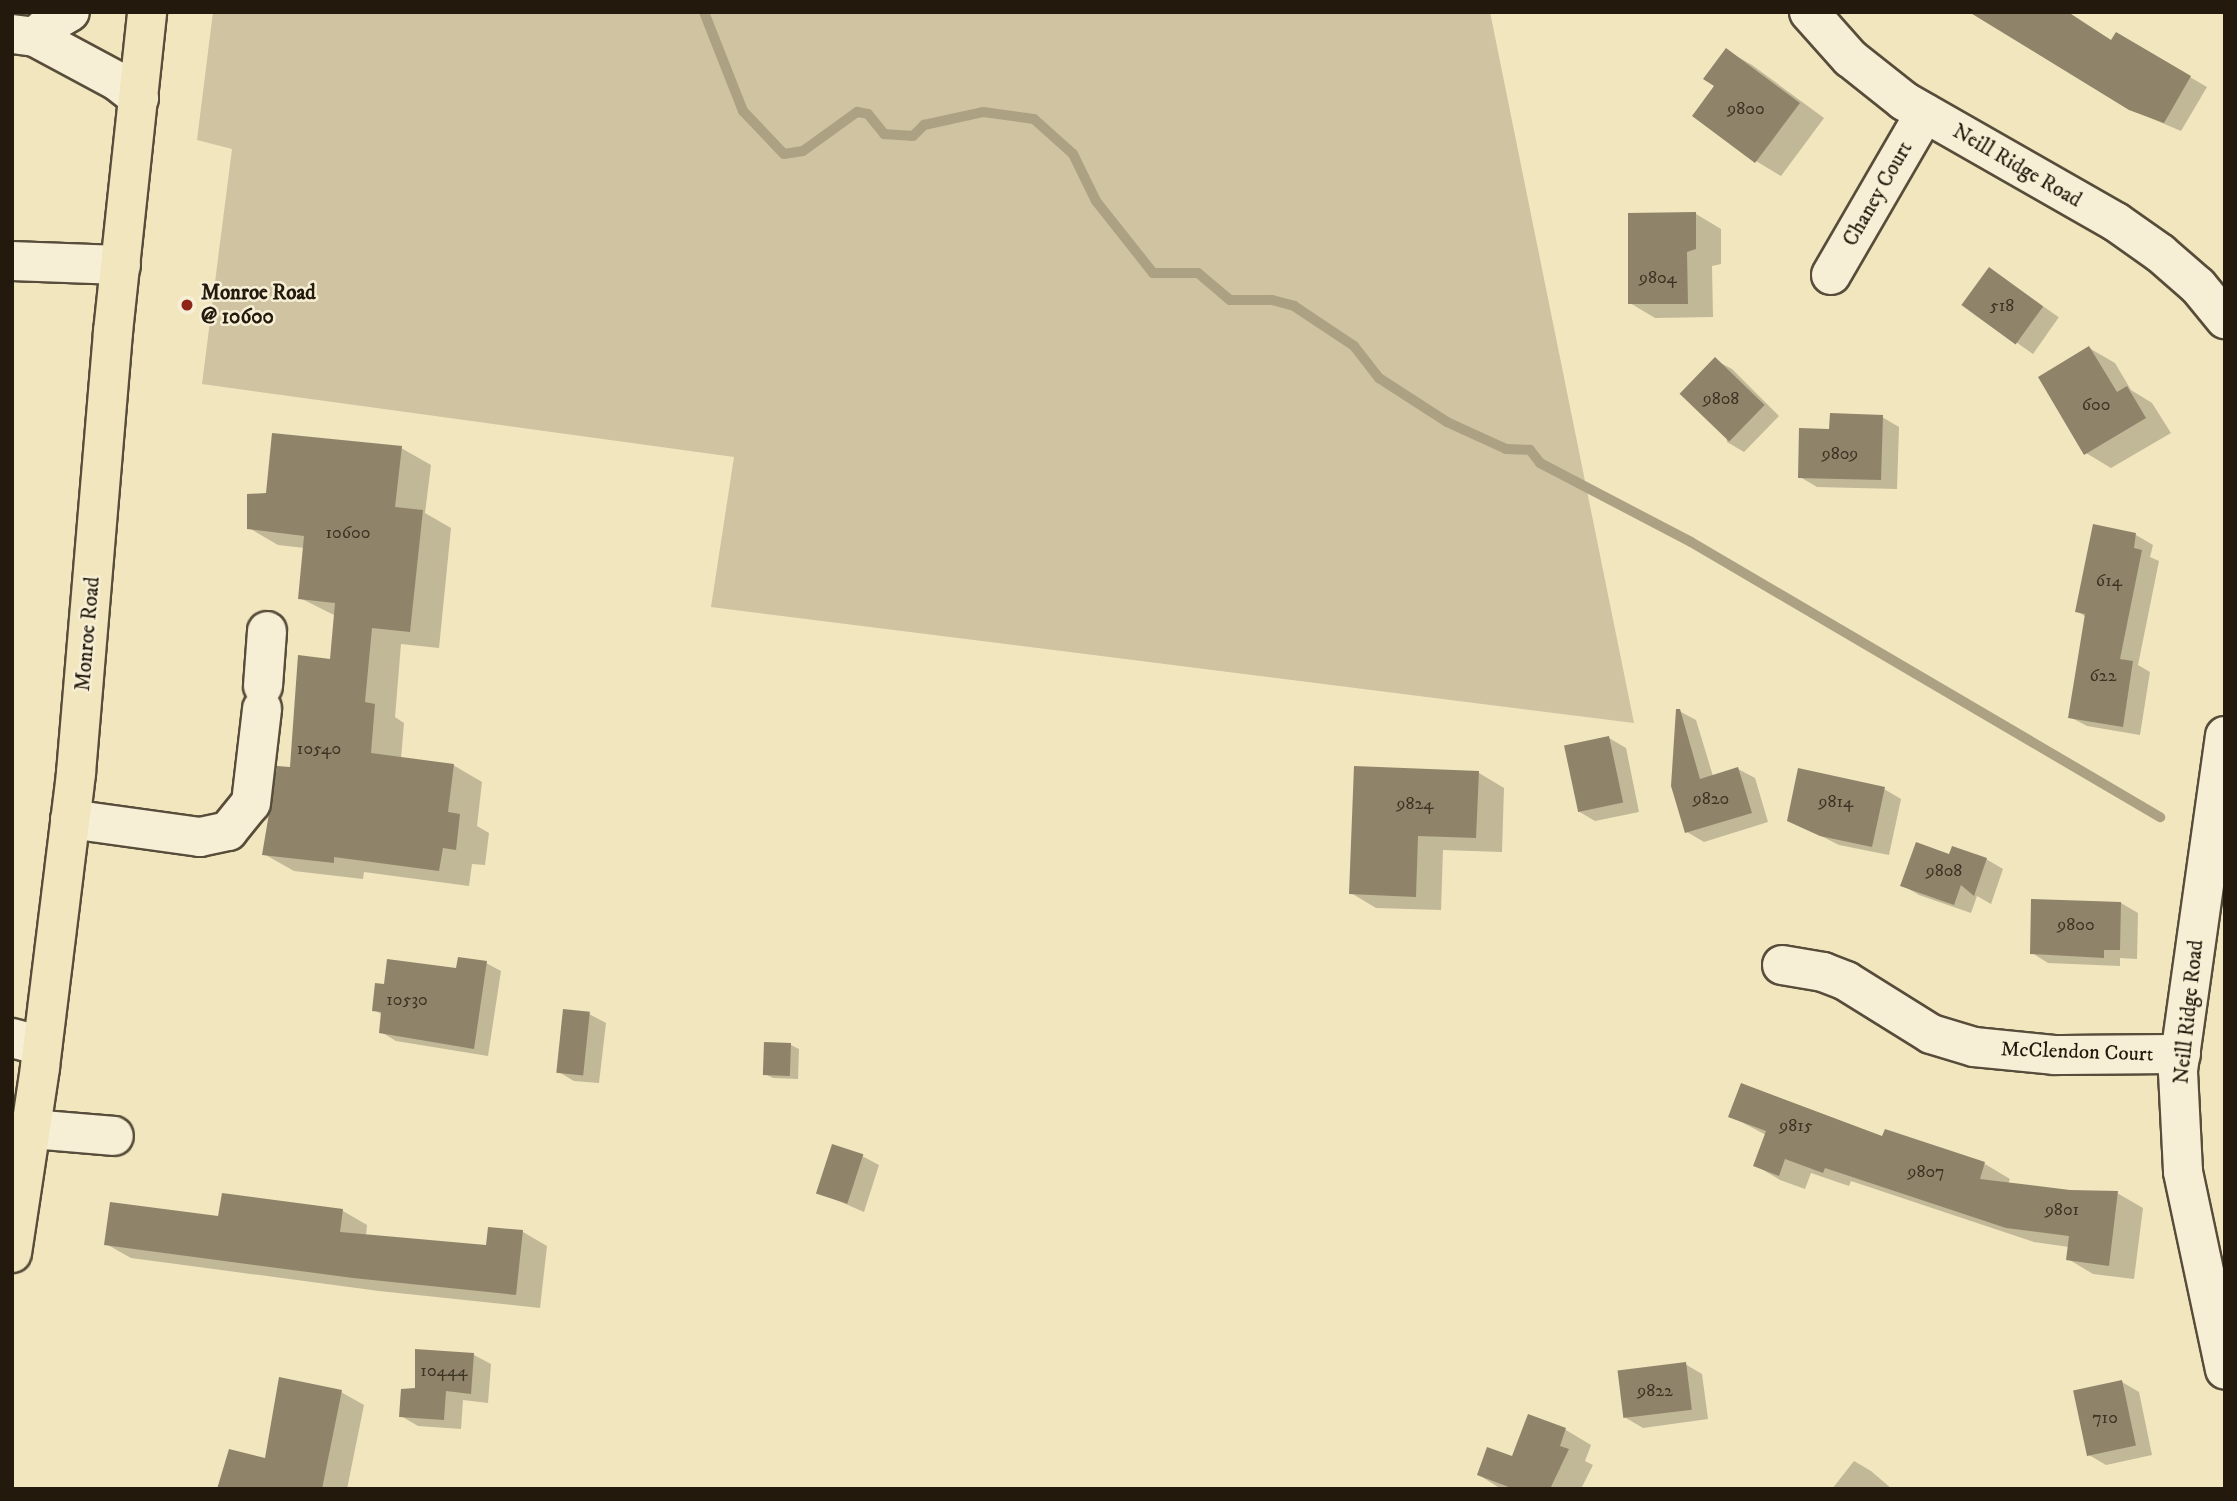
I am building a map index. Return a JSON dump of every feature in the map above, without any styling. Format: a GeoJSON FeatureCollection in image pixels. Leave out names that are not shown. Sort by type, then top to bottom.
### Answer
{"type":"FeatureCollection","features":[{"type":"Feature","properties":{"kind":"main road","name":"Monroe Road"},"geometry":{"type":"LineString","coordinates":[[12,1253],[18,1175],[31,1129],[27,1042],[71,820],[121,265],[147,12]]}},
{"type":"Feature","properties":{"kind":"street"},"geometry":{"type":"LineString","coordinates":[[24,35],[70,12]]}},
{"type":"Feature","properties":{"kind":"street","name":"Neill Ridge Road"},"geometry":{"type":"LineString","coordinates":[[1809,12],[1850,58],[1904,101],[2116,222],[2189,278],[2224,317]]}},
{"type":"Feature","properties":{"kind":"street"},"geometry":{"type":"LineString","coordinates":[[24,35],[117,81],[139,98]]}},
{"type":"Feature","properties":{"kind":"street","name":"Chaney Court"},"geometry":{"type":"LineString","coordinates":[[1830,275],[1925,113]]}},
{"type":"Feature","properties":{"kind":"street"},"geometry":{"type":"LineString","coordinates":[[12,261],[121,265]]}},
{"type":"Feature","properties":{"kind":"street"},"geometry":{"type":"LineString","coordinates":[[71,820],[200,837],[228,831],[251,803],[267,631]]}},
{"type":"Feature","properties":{"kind":"street","name":"Neill Ridge Road"},"geometry":{"type":"LineString","coordinates":[[2225,736],[2178,1072],[2183,1172],[2225,1370]]}},
{"type":"Feature","properties":{"kind":"street","name":"McClendon Court"},"geometry":{"type":"LineString","coordinates":[[1782,965],[1823,972],[1846,981],[1931,1034],[1974,1047],[2054,1055],[2181,1054]]}},
{"type":"Feature","properties":{"kind":"street"},"geometry":{"type":"LineString","coordinates":[[31,1129],[114,1136]]}},
{"type":"Feature","properties":{"kind":"shaded area"},"geometry":{"type":"Polygon","coordinates":[[[213,12],[1490,12],[1634,723],[711,607],[734,457],[202,384],[232,149],[197,140],[213,12]]]}},
{"type":"Feature","properties":{"kind":"building"},"geometry":{"type":"Polygon","coordinates":[[[1969,12],[2068,12],[2111,40],[2116,32],[2191,76],[2164,123],[2129,110],[1969,12]]]}},
{"type":"Feature","properties":{"kind":"building"},"geometry":{"type":"Polygon","coordinates":[[[1726,48],[1800,103],[1755,163],[1692,116],[1714,86],[1703,79],[1726,48]]]}},
{"type":"Feature","properties":{"kind":"building"},"geometry":{"type":"Polygon","coordinates":[[[1696,212],[1696,249],[1687,252],[1688,304],[1628,304],[1628,213],[1696,212]]]}},
{"type":"Feature","properties":{"kind":"building"},"geometry":{"type":"Polygon","coordinates":[[[1989,267],[2043,306],[2016,344],[1961,305],[1989,267]]]}},
{"type":"Feature","properties":{"kind":"building"},"geometry":{"type":"Polygon","coordinates":[[[2089,346],[2117,392],[2127,386],[2146,418],[2084,455],[2038,377],[2089,346]]]}},
{"type":"Feature","properties":{"kind":"building"},"geometry":{"type":"Polygon","coordinates":[[[1715,357],[1765,405],[1729,442],[1680,394],[1715,357]]]}},
{"type":"Feature","properties":{"kind":"building"},"geometry":{"type":"Polygon","coordinates":[[[1830,413],[1883,415],[1881,480],[1798,478],[1799,428],[1829,429],[1830,413]]]}},
{"type":"Feature","properties":{"kind":"building"},"geometry":{"type":"Polygon","coordinates":[[[272,433],[402,446],[395,507],[423,510],[410,632],[372,628],[365,702],[375,704],[371,753],[454,764],[448,812],[460,814],[456,850],[443,848],[439,871],[334,857],[334,863],[262,855],[277,766],[290,767],[298,655],[330,659],[335,603],[298,599],[304,536],[247,529],[247,494],[266,493],[272,433]]]}},
{"type":"Feature","properties":{"kind":"building"},"geometry":{"type":"Polygon","coordinates":[[[2093,524],[2136,533],[2134,548],[2142,550],[2120,659],[2133,661],[2123,727],[2068,718],[2085,614],[2075,612],[2093,524]]]}},
{"type":"Feature","properties":{"kind":"building"},"geometry":{"type":"Polygon","coordinates":[[[1676,709],[1680,709],[1700,779],[1738,767],[1752,813],[1685,833],[1671,786],[1676,709]]]}},
{"type":"Feature","properties":{"kind":"building"},"geometry":{"type":"Polygon","coordinates":[[[1609,736],[1623,803],[1578,812],[1564,746],[1609,736]]]}},
{"type":"Feature","properties":{"kind":"building"},"geometry":{"type":"Polygon","coordinates":[[[1354,766],[1479,771],[1476,838],[1418,836],[1416,897],[1349,894],[1354,766]]]}},
{"type":"Feature","properties":{"kind":"building"},"geometry":{"type":"Polygon","coordinates":[[[1798,768],[1885,787],[1872,847],[1820,836],[1787,821],[1798,768]]]}},
{"type":"Feature","properties":{"kind":"building"},"geometry":{"type":"Polygon","coordinates":[[[1916,842],[1949,854],[1952,846],[1987,858],[1974,896],[1961,885],[1954,905],[1900,886],[1916,842]]]}},
{"type":"Feature","properties":{"kind":"building"},"geometry":{"type":"Polygon","coordinates":[[[2031,899],[2121,902],[2120,950],[2104,950],[2104,958],[2030,954],[2031,899]]]}},
{"type":"Feature","properties":{"kind":"building"},"geometry":{"type":"Polygon","coordinates":[[[458,957],[487,961],[474,1049],[379,1033],[381,1012],[372,1011],[375,983],[384,984],[387,959],[456,968],[458,957]]]}},
{"type":"Feature","properties":{"kind":"building"},"geometry":{"type":"Polygon","coordinates":[[[563,1009],[590,1012],[583,1075],[556,1073],[563,1009]]]}},
{"type":"Feature","properties":{"kind":"building"},"geometry":{"type":"Polygon","coordinates":[[[764,1042],[791,1043],[790,1076],[763,1075],[764,1042]]]}},
{"type":"Feature","properties":{"kind":"building"},"geometry":{"type":"Polygon","coordinates":[[[1741,1083],[1882,1136],[1885,1129],[1985,1162],[1980,1179],[2070,1190],[2118,1191],[2109,1266],[2066,1260],[2069,1236],[2006,1228],[1825,1168],[1823,1173],[1785,1159],[1779,1176],[1753,1166],[1766,1131],[1728,1117],[1741,1083]]]}},
{"type":"Feature","properties":{"kind":"building"},"geometry":{"type":"Polygon","coordinates":[[[832,1144],[863,1154],[847,1204],[816,1193],[832,1144]]]}},
{"type":"Feature","properties":{"kind":"building"},"geometry":{"type":"Polygon","coordinates":[[[222,1193],[343,1209],[340,1232],[486,1245],[488,1227],[523,1230],[516,1295],[353,1278],[104,1245],[110,1202],[218,1216],[222,1193]]]}},
{"type":"Feature","properties":{"kind":"building"},"geometry":{"type":"Polygon","coordinates":[[[415,1349],[474,1353],[471,1394],[446,1391],[444,1420],[399,1417],[401,1389],[415,1388],[415,1349]]]}},
{"type":"Feature","properties":{"kind":"building"},"geometry":{"type":"Polygon","coordinates":[[[1686,1362],[1692,1410],[1623,1418],[1618,1370],[1686,1362]]]}},
{"type":"Feature","properties":{"kind":"building"},"geometry":{"type":"Polygon","coordinates":[[[279,1377],[342,1390],[322,1489],[217,1489],[229,1449],[265,1458],[279,1377]]]}},
{"type":"Feature","properties":{"kind":"building"},"geometry":{"type":"Polygon","coordinates":[[[2122,1380],[2136,1446],[2087,1456],[2073,1390],[2122,1380]]]}},
{"type":"Feature","properties":{"kind":"building"},"geometry":{"type":"Polygon","coordinates":[[[1528,1414],[1566,1428],[1560,1446],[1569,1449],[1550,1489],[1514,1489],[1477,1475],[1487,1447],[1512,1456],[1528,1414]]]}},
{"type":"Feature","properties":{"kind":"waterway"},"geometry":{"type":"LineString","coordinates":[[704,12],[743,111],[784,154],[803,151],[857,112],[868,114],[884,134],[913,136],[924,125],[983,112],[1034,119],[1073,154],[1096,201],[1153,273],[1198,273],[1230,300],[1272,300],[1294,306],[1354,346],[1379,378],[1447,422],[1506,449],[1530,450],[1540,463],[1691,542],[2160,817]]}},
{"type":"Feature","properties":{"kind":"place","name":"Monroe Road @ 10600"},"geometry":{"type":"Point","coordinates":[187,305]}}]}
